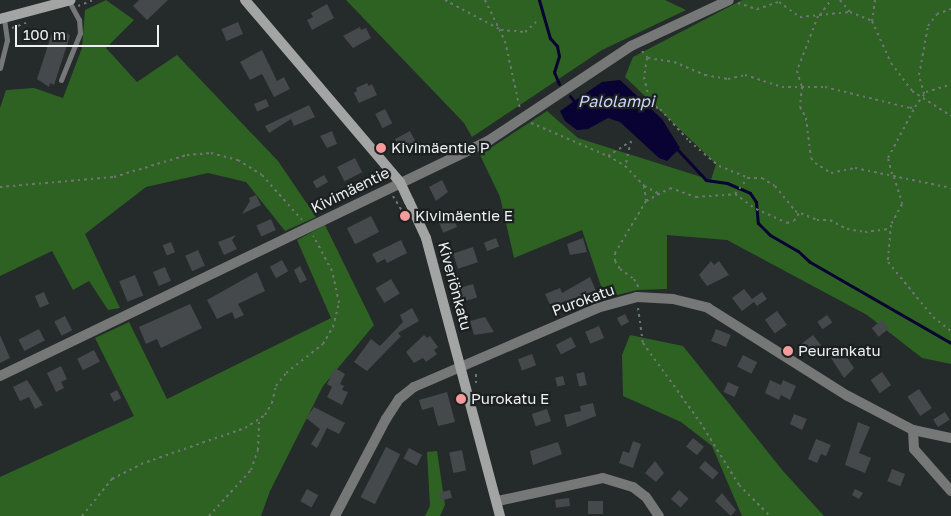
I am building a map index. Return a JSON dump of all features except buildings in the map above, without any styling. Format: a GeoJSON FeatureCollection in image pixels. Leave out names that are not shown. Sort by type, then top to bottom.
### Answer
{"type":"FeatureCollection","features":[{"type":"Feature","properties":{"kind":"street"},"geometry":{"type":"LineString","coordinates":[[2,18],[70,0]]}},
{"type":"Feature","properties":{"kind":"street","name":"Kiveriönkatu"},"geometry":{"type":"LineString","coordinates":[[245,0],[400,182],[426,238],[498,500],[500,516]]}},
{"type":"Feature","properties":{"kind":"street","name":"Kivimäentie"},"geometry":{"type":"LineString","coordinates":[[0,376],[488,141],[631,46],[729,0]]}},
{"type":"Feature","properties":{"kind":"street","name":"Purokatu"},"geometry":{"type":"LineString","coordinates":[[335,516],[400,399],[414,387],[597,308],[637,298],[673,299],[708,308],[848,396],[913,430],[951,438]]}},
{"type":"Feature","properties":{"kind":"street"},"geometry":{"type":"LineString","coordinates":[[913,430],[914,450],[951,491]]}},
{"type":"Feature","properties":{"kind":"street"},"geometry":{"type":"LineString","coordinates":[[498,500],[603,478],[633,487],[646,497],[659,516]]}},
{"type":"Feature","properties":{"kind":"lane"},"geometry":{"type":"LineString","coordinates":[[62,80],[80,33],[79,20],[70,0]]}},
{"type":"Feature","properties":{"kind":"lane"},"geometry":{"type":"LineString","coordinates":[[0,68],[7,40],[2,18]]}},
{"type":"Feature","properties":{"kind":"path"},"geometry":{"type":"LineString","coordinates":[[445,0],[500,30],[525,32],[536,22]]}},
{"type":"Feature","properties":{"kind":"path"},"geometry":{"type":"LineString","coordinates":[[485,0],[500,30],[522,118],[608,156],[625,166],[644,186],[658,193]]}},
{"type":"Feature","properties":{"kind":"path"},"geometry":{"type":"LineString","coordinates":[[729,0],[757,9],[779,2],[800,17],[850,12],[872,21]]}},
{"type":"Feature","properties":{"kind":"path"},"geometry":{"type":"LineString","coordinates":[[831,0],[819,15],[798,62],[802,87],[800,107],[806,118],[811,158],[815,164],[831,173],[855,168],[951,188]]}},
{"type":"Feature","properties":{"kind":"path"},"geometry":{"type":"LineString","coordinates":[[840,0],[850,12]]}},
{"type":"Feature","properties":{"kind":"path"},"geometry":{"type":"LineString","coordinates":[[875,0],[872,21],[891,63],[902,80],[920,97],[951,116]]}},
{"type":"Feature","properties":{"kind":"path"},"geometry":{"type":"LineString","coordinates":[[924,94],[919,75],[928,26],[937,14],[951,9]]}},
{"type":"Feature","properties":{"kind":"path"},"geometry":{"type":"LineString","coordinates":[[631,46],[648,58],[674,62],[705,75],[728,79],[745,74],[782,86],[835,88],[870,100],[914,107]]}},
{"type":"Feature","properties":{"kind":"path"},"geometry":{"type":"LineString","coordinates":[[648,58],[644,77],[650,104],[660,109],[689,141],[702,149],[716,164],[748,178],[762,178],[775,186],[783,199],[799,213],[865,232],[891,229]]}},
{"type":"Feature","properties":{"kind":"path"},"geometry":{"type":"LineString","coordinates":[[951,85],[920,97],[888,158],[902,204],[891,229],[888,262],[932,317],[951,331]]}},
{"type":"Feature","properties":{"kind":"path"},"geometry":{"type":"LineString","coordinates":[[608,156],[631,141],[625,166]]}},
{"type":"Feature","properties":{"kind":"path"},"geometry":{"type":"LineString","coordinates":[[0,187],[114,177],[187,155],[211,153],[238,160],[262,175],[309,227],[332,270],[339,303],[333,327],[323,344],[286,373],[276,386],[272,403],[259,419],[246,428],[141,464],[112,479],[82,516]]}},
{"type":"Feature","properties":{"kind":"path"},"geometry":{"type":"LineString","coordinates":[[734,194],[748,178]]}},
{"type":"Feature","properties":{"kind":"path"},"geometry":{"type":"LineString","coordinates":[[644,186],[646,201]]}},
{"type":"Feature","properties":{"kind":"path"},"geometry":{"type":"LineString","coordinates":[[387,188],[405,216]]}},
{"type":"Feature","properties":{"kind":"path"},"geometry":{"type":"LineString","coordinates":[[770,516],[739,485],[700,422],[643,343],[637,298],[638,284],[620,269],[615,253],[646,201],[670,188],[696,197],[734,194],[756,209],[787,223],[794,221],[799,213]]}},
{"type":"Feature","properties":{"kind":"path"},"geometry":{"type":"LineString","coordinates":[[476,392],[477,359]]}},
{"type":"Feature","properties":{"kind":"path"},"geometry":{"type":"LineString","coordinates":[[209,516],[251,470],[258,450],[259,419]]}},
{"type":"Feature","properties":{"kind":"green space"},"geometry":{"type":"Polygon","coordinates":[[[106,0],[134,20],[106,48],[137,82],[177,55],[278,161],[316,217],[285,231],[246,182],[208,173],[146,187],[85,234],[120,308],[108,310],[89,281],[73,290],[52,251],[0,276],[0,108],[6,90],[34,88],[63,98],[82,48],[85,10],[106,0]]]}},
{"type":"Feature","properties":{"kind":"green space"},"geometry":{"type":"Polygon","coordinates":[[[346,0],[665,0],[686,10],[602,50],[472,137],[464,123],[346,0]]]}},
{"type":"Feature","properties":{"kind":"green space"},"geometry":{"type":"Polygon","coordinates":[[[742,0],[951,0],[951,364],[922,358],[867,315],[727,240],[667,235],[667,289],[637,290],[605,298],[582,230],[514,258],[500,197],[480,155],[547,111],[578,138],[711,180],[716,164],[625,77],[633,57],[742,0]]]}},
{"type":"Feature","properties":{"kind":"green space"},"geometry":{"type":"Polygon","coordinates":[[[325,225],[374,325],[323,386],[270,491],[261,516],[0,516],[0,477],[134,416],[95,338],[129,322],[167,399],[331,318],[297,240],[325,225]]]}},
{"type":"Feature","properties":{"kind":"green space"},"geometry":{"type":"Polygon","coordinates":[[[630,335],[683,346],[783,471],[824,516],[742,516],[712,446],[681,422],[623,396],[622,355],[630,335]]]}},
{"type":"Feature","properties":{"kind":"green space"},"geometry":{"type":"Polygon","coordinates":[[[437,451],[445,505],[440,516],[425,516],[430,506],[427,452],[437,451]]]}},
{"type":"Feature","properties":{"kind":"water","name":"Palolampi"},"geometry":{"type":"Polygon","coordinates":[[[620,80],[662,119],[680,148],[667,161],[659,158],[620,122],[608,118],[588,129],[577,130],[565,121],[560,111],[602,82],[620,80]]]}},
{"type":"Feature","properties":{"kind":"waterway"},"geometry":{"type":"LineString","coordinates":[[539,0],[550,38],[557,46],[559,56],[554,72],[559,84]]}},
{"type":"Feature","properties":{"kind":"waterway"},"geometry":{"type":"LineString","coordinates":[[570,96],[574,101]]}},
{"type":"Feature","properties":{"kind":"waterway"},"geometry":{"type":"LineString","coordinates":[[678,150],[706,180],[727,183],[750,193],[756,202],[758,223],[770,235],[798,251],[810,262],[951,343]]}},
{"type":"Feature","properties":{"kind":"place","name":"Kivimäentie P"},"geometry":{"type":"Point","coordinates":[381,148]}},
{"type":"Feature","properties":{"kind":"place","name":"Kivimäentie E"},"geometry":{"type":"Point","coordinates":[405,216]}},
{"type":"Feature","properties":{"kind":"place","name":"Peurankatu"},"geometry":{"type":"Point","coordinates":[788,351]}},
{"type":"Feature","properties":{"kind":"place","name":"Purokatu E"},"geometry":{"type":"Point","coordinates":[461,399]}}]}
